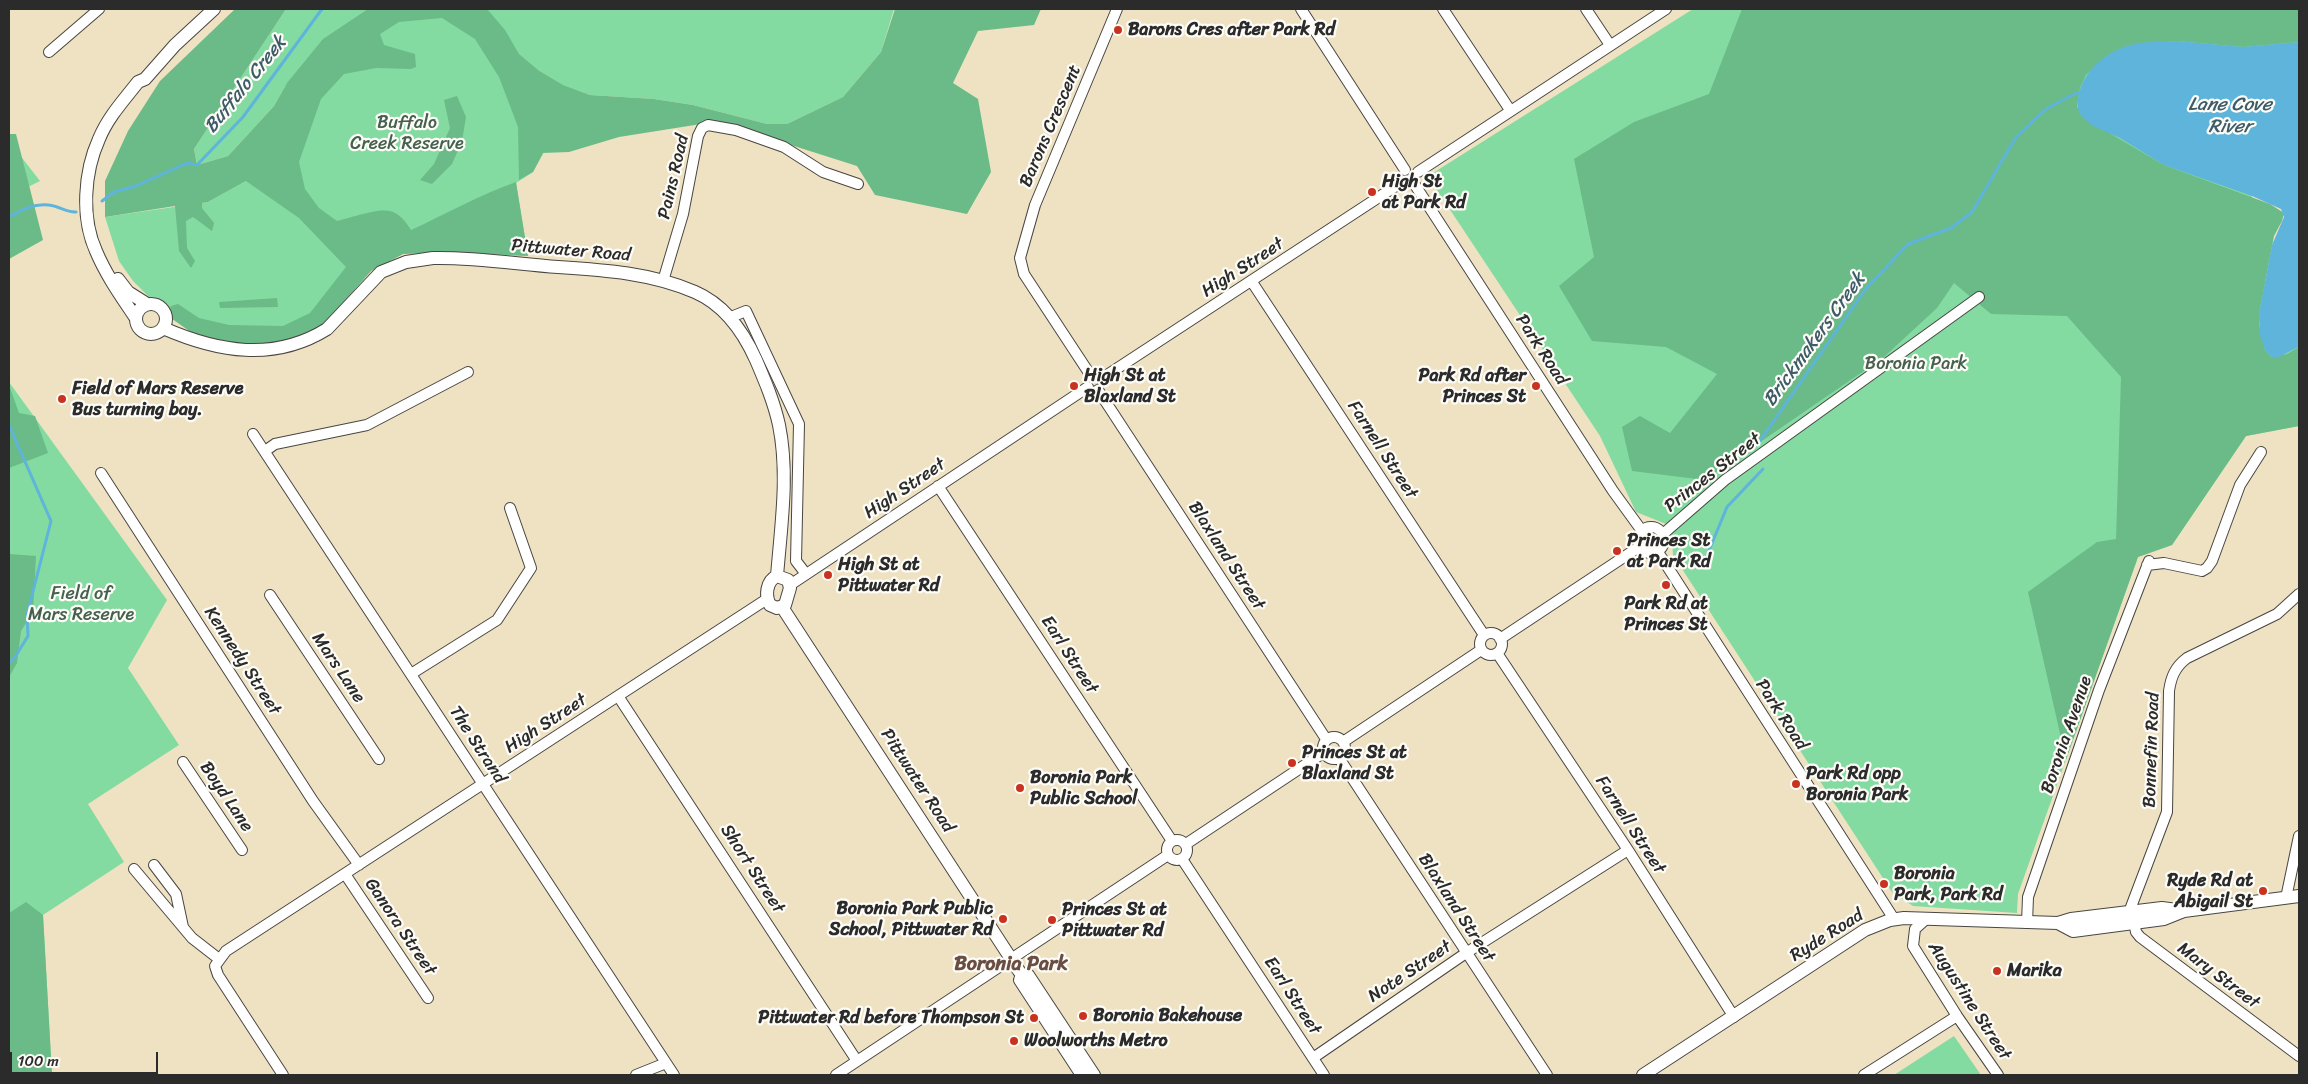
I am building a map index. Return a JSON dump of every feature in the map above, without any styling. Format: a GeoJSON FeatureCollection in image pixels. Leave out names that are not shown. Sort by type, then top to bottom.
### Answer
{"type":"FeatureCollection","features":[{"type":"Feature","properties":{"kind":"main road"},"geometry":{"type":"LineString","coordinates":[[147,304],[122,286],[100,245],[92,200],[94,176],[105,142],[122,113],[144,86],[145,80],[175,45],[214,9]]}},
{"type":"Feature","properties":{"kind":"main road"},"geometry":{"type":"LineString","coordinates":[[135,317],[139,309],[147,304],[156,304],[163,310],[166,319],[163,328],[152,334],[143,333],[137,326],[135,317],[120,295],[95,250],[87,213],[87,193],[92,159],[98,140],[116,110],[138,82],[145,80]]}},
{"type":"Feature","properties":{"kind":"main road","name":"Pittwater Road"},"geometry":{"type":"LineString","coordinates":[[163,328],[199,342],[222,348],[251,351],[281,349],[312,338],[327,329],[381,272],[406,262],[433,258],[621,271],[696,292],[731,317],[751,348],[769,392],[779,424],[784,473],[776,576]]}},
{"type":"Feature","properties":{"kind":"main road"},"geometry":{"type":"LineString","coordinates":[[776,576],[788,580],[790,585],[788,601],[782,607],[777,608],[770,605],[767,599],[769,583],[776,576]]}},
{"type":"Feature","properties":{"kind":"main road","name":"Pittwater Road"},"geometry":{"type":"LineString","coordinates":[[782,607],[1022,975]]}},
{"type":"Feature","properties":{"kind":"main road","name":"Ryde Road"},"geometry":{"type":"LineString","coordinates":[[1642,1075],[1734,1017],[1865,930],[1894,920],[1926,919],[2058,923],[2071,919],[2133,917],[2162,908],[2184,911],[2293,897]]}},
{"type":"Feature","properties":{"kind":"main road","name":"Pittwater Road"},"geometry":{"type":"LineString","coordinates":[[1022,975],[1020,980],[1082,1075]]}},
{"type":"Feature","properties":{"kind":"main road","name":"Pittwater Road"},"geometry":{"type":"LineString","coordinates":[[1022,975],[1028,975],[1094,1075]]}},
{"type":"Feature","properties":{"kind":"street"},"geometry":{"type":"LineString","coordinates":[[50,52],[99,9]]}},
{"type":"Feature","properties":{"kind":"street","name":"Barons Crescent"},"geometry":{"type":"LineString","coordinates":[[1096,378],[1024,274],[1020,258],[1035,205],[1118,9]]}},
{"type":"Feature","properties":{"kind":"street"},"geometry":{"type":"LineString","coordinates":[[1301,9],[1405,170]]}},
{"type":"Feature","properties":{"kind":"street"},"geometry":{"type":"LineString","coordinates":[[1442,9],[1510,110]]}},
{"type":"Feature","properties":{"kind":"street"},"geometry":{"type":"LineString","coordinates":[[1586,9],[1610,45]]}},
{"type":"Feature","properties":{"kind":"street"},"geometry":{"type":"LineString","coordinates":[[1418,172],[1666,9]]}},
{"type":"Feature","properties":{"kind":"street","name":"Pains Road"},"geometry":{"type":"LineString","coordinates":[[662,281],[683,214],[698,136],[702,128],[708,125],[736,130],[784,147],[823,172],[858,184]]}},
{"type":"Feature","properties":{"kind":"street"},"geometry":{"type":"LineString","coordinates":[[1413,168],[1418,172],[1420,177],[1415,185],[1410,187],[1402,182],[1401,176],[1405,170],[1413,168]]}},
{"type":"Feature","properties":{"kind":"street","name":"High Street"},"geometry":{"type":"LineString","coordinates":[[1096,378],[1252,282],[1402,182]]}},
{"type":"Feature","properties":{"kind":"street","name":"Park Road"},"geometry":{"type":"LineString","coordinates":[[1415,185],[1613,491],[1642,531]]}},
{"type":"Feature","properties":{"kind":"street","name":"Farnell Street"},"geometry":{"type":"LineString","coordinates":[[1252,282],[1484,635]]}},
{"type":"Feature","properties":{"kind":"street","name":"Princes Street"},"geometry":{"type":"LineString","coordinates":[[1663,534],[1725,480],[1979,297]]}},
{"type":"Feature","properties":{"kind":"street"},"geometry":{"type":"LineString","coordinates":[[731,317],[746,311],[799,424],[796,561],[806,574]]}},
{"type":"Feature","properties":{"kind":"street"},"geometry":{"type":"LineString","coordinates":[[265,451],[275,444],[367,425],[468,372]]}},
{"type":"Feature","properties":{"kind":"street"},"geometry":{"type":"LineString","coordinates":[[1093,389],[1087,381],[1096,378]]}},
{"type":"Feature","properties":{"kind":"street","name":"High Street"},"geometry":{"type":"LineString","coordinates":[[790,585],[938,486],[1093,389]]}},
{"type":"Feature","properties":{"kind":"street","name":"Blaxland Street"},"geometry":{"type":"LineString","coordinates":[[1093,389],[1326,739]]}},
{"type":"Feature","properties":{"kind":"street","name":"The Strand"},"geometry":{"type":"LineString","coordinates":[[253,434],[674,1075]]}},
{"type":"Feature","properties":{"kind":"street","name":"Boronia Avenue"},"geometry":{"type":"LineString","coordinates":[[2027,923],[2028,897],[2099,690],[2148,563],[2164,563],[2202,571],[2207,568],[2212,561],[2240,485],[2261,452]]}},
{"type":"Feature","properties":{"kind":"street","name":"Kennedy Street"},"geometry":{"type":"LineString","coordinates":[[101,473],[313,801],[358,865]]}},
{"type":"Feature","properties":{"kind":"street","name":"Earl Street"},"geometry":{"type":"LineString","coordinates":[[938,486],[1172,841]]}},
{"type":"Feature","properties":{"kind":"street"},"geometry":{"type":"LineString","coordinates":[[411,674],[497,620],[531,568],[510,508]]}},
{"type":"Feature","properties":{"kind":"street"},"geometry":{"type":"LineString","coordinates":[[1652,527],[1663,534],[1664,542],[1658,552],[1650,554],[1639,547],[1638,539],[1642,531],[1652,527]]}},
{"type":"Feature","properties":{"kind":"street"},"geometry":{"type":"LineString","coordinates":[[1500,639],[1639,547]]}},
{"type":"Feature","properties":{"kind":"street","name":"Park Road"},"geometry":{"type":"LineString","coordinates":[[1658,552],[1894,920]]}},
{"type":"Feature","properties":{"kind":"street","name":"Bonnefin Road"},"geometry":{"type":"LineString","coordinates":[[2133,917],[2131,908],[2167,812],[2169,690],[2173,674],[2180,662],[2277,614],[2299,594]]}},
{"type":"Feature","properties":{"kind":"street","name":"Mars Lane"},"geometry":{"type":"LineString","coordinates":[[270,595],[379,759]]}},
{"type":"Feature","properties":{"kind":"street","name":"High Street"},"geometry":{"type":"LineString","coordinates":[[219,959],[226,951],[484,785],[767,599]]}},
{"type":"Feature","properties":{"kind":"street"},"geometry":{"type":"LineString","coordinates":[[1491,633],[1500,639],[1502,646],[1497,653],[1489,655],[1481,650],[1480,641],[1484,635],[1491,633]]}},
{"type":"Feature","properties":{"kind":"street"},"geometry":{"type":"LineString","coordinates":[[1343,742],[1481,650]]}},
{"type":"Feature","properties":{"kind":"street","name":"Farnell Street"},"geometry":{"type":"LineString","coordinates":[[1497,653],[1628,850],[1734,1017]]}},
{"type":"Feature","properties":{"kind":"street","name":"Short Street"},"geometry":{"type":"LineString","coordinates":[[618,696],[857,1061]]}},
{"type":"Feature","properties":{"kind":"street"},"geometry":{"type":"LineString","coordinates":[[1335,737],[1343,742],[1345,750],[1340,758],[1330,759],[1323,753],[1323,744],[1326,739],[1335,737]]}},
{"type":"Feature","properties":{"kind":"street"},"geometry":{"type":"LineString","coordinates":[[1186,844],[1323,753]]}},
{"type":"Feature","properties":{"kind":"street","name":"Blaxland Street"},"geometry":{"type":"LineString","coordinates":[[1340,758],[1547,1075]]}},
{"type":"Feature","properties":{"kind":"street","name":"Boyd Lane"},"geometry":{"type":"LineString","coordinates":[[183,762],[242,850]]}},
{"type":"Feature","properties":{"kind":"street"},"geometry":{"type":"LineString","coordinates":[[2293,897],[2299,836]]}},
{"type":"Feature","properties":{"kind":"street"},"geometry":{"type":"LineString","coordinates":[[1180,840],[1186,844],[1187,854],[1182,859],[1176,861],[1168,855],[1167,848],[1172,841],[1180,840]]}},
{"type":"Feature","properties":{"kind":"street","name":"Note Street"},"geometry":{"type":"LineString","coordinates":[[1313,1058],[1466,953],[1628,850]]}},
{"type":"Feature","properties":{"kind":"street"},"geometry":{"type":"LineString","coordinates":[[836,1075],[1168,855]]}},
{"type":"Feature","properties":{"kind":"street","name":"Earl Street"},"geometry":{"type":"LineString","coordinates":[[1182,859],[1324,1075]]}},
{"type":"Feature","properties":{"kind":"street"},"geometry":{"type":"LineString","coordinates":[[154,866],[176,894],[183,928]]}},
{"type":"Feature","properties":{"kind":"street"},"geometry":{"type":"LineString","coordinates":[[134,869],[192,938],[219,959],[215,966],[218,975],[283,1075]]}},
{"type":"Feature","properties":{"kind":"street","name":"Ganora Street"},"geometry":{"type":"LineString","coordinates":[[346,874],[428,998]]}},
{"type":"Feature","properties":{"kind":"street","name":"Mary Street"},"geometry":{"type":"LineString","coordinates":[[2133,917],[2140,937],[2299,1056]]}},
{"type":"Feature","properties":{"kind":"street","name":"Augustine Street"},"geometry":{"type":"LineString","coordinates":[[1926,919],[1915,929],[1913,946],[1957,1016],[1998,1075]]}},
{"type":"Feature","properties":{"kind":"street"},"geometry":{"type":"LineString","coordinates":[[1864,1075],[1957,1016]]}},
{"type":"Feature","properties":{"kind":"street"},"geometry":{"type":"LineString","coordinates":[[636,1075],[666,1063]]}},
{"type":"Feature","properties":{"kind":"green space"},"geometry":{"type":"Polygon","coordinates":[[[235,9],[286,9],[194,149],[197,165],[228,156],[274,106],[287,83],[323,39],[368,9],[487,9],[505,30],[519,54],[538,70],[563,85],[590,95],[654,99],[693,105],[767,124],[787,124],[843,97],[881,52],[895,9],[1041,9],[1034,25],[978,31],[953,83],[978,99],[991,172],[967,214],[875,195],[857,166],[772,139],[701,124],[619,137],[569,152],[543,153],[533,172],[519,180],[518,127],[499,77],[475,39],[442,18],[399,22],[380,34],[384,45],[415,54],[416,67],[411,69],[376,68],[344,74],[321,99],[299,162],[305,189],[319,208],[337,221],[385,210],[399,216],[411,230],[516,182],[528,256],[447,252],[403,254],[371,271],[318,331],[283,344],[237,347],[191,332],[168,316],[171,306],[178,304],[199,318],[229,325],[283,326],[310,313],[346,267],[299,218],[246,181],[208,202],[202,203],[202,208],[214,223],[212,231],[193,217],[186,221],[187,248],[195,261],[191,268],[179,251],[175,206],[105,217],[105,181],[128,131],[160,81],[235,9]]]}},
{"type":"Feature","properties":{"kind":"green space","name":"Buffalo Creek Reserve"},"geometry":{"type":"Polygon","coordinates":[[[286,9],[894,9],[881,52],[843,97],[787,124],[767,124],[693,105],[654,99],[590,95],[562,85],[538,70],[549,143],[533,172],[516,183],[528,256],[447,252],[403,254],[371,271],[318,331],[207,337],[191,332],[168,316],[133,281],[119,261],[105,217],[208,202],[246,181],[287,83],[274,106],[228,156],[197,165],[194,149],[286,9]]]}},
{"type":"Feature","properties":{"kind":"green space","name":"Boronia Park"},"geometry":{"type":"Polygon","coordinates":[[[1693,9],[2299,9],[2299,42],[2296,43],[2252,196],[2277,358],[2299,347],[2299,426],[2246,436],[2172,545],[2138,557],[2018,894],[2017,913],[1913,906],[1892,892],[1673,555],[1671,526],[1636,512],[1600,436],[1431,181],[1433,173],[1693,9]]]}},
{"type":"Feature","properties":{"kind":"green space"},"geometry":{"type":"Polygon","coordinates":[[[1742,9],[2299,9],[2299,42],[2243,47],[2177,41],[2128,46],[2107,56],[2086,75],[2080,88],[2077,107],[2111,134],[2164,165],[2270,204],[2284,213],[2274,236],[2259,314],[2259,325],[2265,350],[2271,357],[2287,354],[2299,347],[2299,426],[2246,436],[2172,545],[2138,557],[2066,760],[2028,592],[2097,542],[2116,539],[2121,377],[2067,316],[1991,314],[1954,283],[1937,308],[1884,357],[1705,480],[1632,471],[1622,427],[1640,416],[1670,433],[1717,374],[1666,347],[1592,341],[1559,286],[1594,257],[1574,159],[1634,122],[1709,94],[1742,9]]]}},
{"type":"Feature","properties":{"kind":"green space"},"geometry":{"type":"Polygon","coordinates":[[[457,96],[466,117],[462,141],[452,164],[432,184],[420,180],[434,164],[450,128],[444,100],[457,96]]]}},
{"type":"Feature","properties":{"kind":"green space"},"geometry":{"type":"Polygon","coordinates":[[[9,134],[16,134],[43,240],[9,259],[9,134]]]}},
{"type":"Feature","properties":{"kind":"green space"},"geometry":{"type":"Polygon","coordinates":[[[9,141],[40,181],[12,195],[9,141]]]}},
{"type":"Feature","properties":{"kind":"green space"},"geometry":{"type":"Polygon","coordinates":[[[277,298],[278,307],[220,308],[219,302],[277,298]]]}},
{"type":"Feature","properties":{"kind":"green space","name":"Field of Mars Reserve"},"geometry":{"type":"Polygon","coordinates":[[[9,382],[167,600],[128,668],[179,745],[88,804],[124,862],[43,915],[52,1075],[9,1075],[9,382]]]}},
{"type":"Feature","properties":{"kind":"green space"},"geometry":{"type":"Polygon","coordinates":[[[9,385],[19,413],[35,416],[48,453],[9,468],[9,385]]]}},
{"type":"Feature","properties":{"kind":"green space"},"geometry":{"type":"Polygon","coordinates":[[[9,554],[36,556],[33,612],[21,631],[17,663],[9,677],[9,554]]]}},
{"type":"Feature","properties":{"kind":"green space"},"geometry":{"type":"Polygon","coordinates":[[[26,902],[43,915],[52,1075],[9,1075],[9,913],[26,902]]]}},
{"type":"Feature","properties":{"kind":"green space"},"geometry":{"type":"Polygon","coordinates":[[[1954,1036],[1981,1075],[1894,1075],[1954,1036]]]}},
{"type":"Feature","properties":{"kind":"water","name":"Lane Cove River"},"geometry":{"type":"Polygon","coordinates":[[[2177,41],[2243,47],[2299,42],[2299,347],[2277,358],[2271,357],[2265,350],[2260,335],[2259,314],[2272,245],[2284,217],[2281,209],[2252,196],[2164,165],[2120,138],[2091,125],[2079,113],[2078,101],[2084,80],[2091,70],[2109,54],[2130,45],[2177,41]]]}},
{"type":"Feature","properties":{"kind":"waterway","name":"Buffalo Creek"},"geometry":{"type":"LineString","coordinates":[[102,201],[114,192],[136,186],[187,163],[197,165],[243,117],[322,9]]}},
{"type":"Feature","properties":{"kind":"waterway","name":"Brickmakers Creek"},"geometry":{"type":"LineString","coordinates":[[1757,445],[1865,290],[1908,244],[1951,228],[1972,212],[2016,137],[2046,109],[2076,93],[2082,93]]}},
{"type":"Feature","properties":{"kind":"waterway","name":"Buffalo Creek"},"geometry":{"type":"LineString","coordinates":[[9,217],[38,205],[53,206],[76,212]]}},
{"type":"Feature","properties":{"kind":"waterway","name":"Buffalo Creek"},"geometry":{"type":"LineString","coordinates":[[9,425],[51,521],[27,615],[28,636],[9,663]]}},
{"type":"Feature","properties":{"kind":"waterway","name":"Brickmakers Creek"},"geometry":{"type":"LineString","coordinates":[[1703,565],[1727,507],[1763,469]]}},
{"type":"Feature","properties":{"kind":"place","name":"Barons Cres after Park Rd"},"geometry":{"type":"Point","coordinates":[1118,30]}},
{"type":"Feature","properties":{"kind":"place","name":"High St at Park Rd"},"geometry":{"type":"Point","coordinates":[1372,192]}},
{"type":"Feature","properties":{"kind":"place","name":"High St at Blaxland St"},"geometry":{"type":"Point","coordinates":[1074,386]}},
{"type":"Feature","properties":{"kind":"place","name":"Park Rd after Princes St"},"geometry":{"type":"Point","coordinates":[1536,386]}},
{"type":"Feature","properties":{"kind":"place","name":"Field of Mars Reserve Bus turning bay."},"geometry":{"type":"Point","coordinates":[62,399]}},
{"type":"Feature","properties":{"kind":"place","name":"Princes St at Park Rd"},"geometry":{"type":"Point","coordinates":[1617,551]}},
{"type":"Feature","properties":{"kind":"place","name":"High St at Pittwater Rd"},"geometry":{"type":"Point","coordinates":[828,575]}},
{"type":"Feature","properties":{"kind":"place","name":"Park Rd at Princes St"},"geometry":{"type":"Point","coordinates":[1666,585]}},
{"type":"Feature","properties":{"kind":"place","name":"Princes St at Blaxland St"},"geometry":{"type":"Point","coordinates":[1292,763]}},
{"type":"Feature","properties":{"kind":"place","name":"Park Rd opp Boronia Park"},"geometry":{"type":"Point","coordinates":[1796,784]}},
{"type":"Feature","properties":{"kind":"place","name":"Boronia Park Public School"},"geometry":{"type":"Point","coordinates":[1020,788]}},
{"type":"Feature","properties":{"kind":"place","name":"Boronia Park, Park Rd"},"geometry":{"type":"Point","coordinates":[1884,884]}},
{"type":"Feature","properties":{"kind":"place","name":"Ryde Rd at Abigail St"},"geometry":{"type":"Point","coordinates":[2263,891]}},
{"type":"Feature","properties":{"kind":"place","name":"Boronia Park Public School, Pittwater Rd"},"geometry":{"type":"Point","coordinates":[1003,919]}},
{"type":"Feature","properties":{"kind":"place","name":"Princes St at Pittwater Rd"},"geometry":{"type":"Point","coordinates":[1052,920]}},
{"type":"Feature","properties":{"kind":"place","name":"Marika"},"geometry":{"type":"Point","coordinates":[1997,971]}},
{"type":"Feature","properties":{"kind":"place","name":"Boronia Bakehouse"},"geometry":{"type":"Point","coordinates":[1083,1016]}},
{"type":"Feature","properties":{"kind":"place","name":"Pittwater Rd before Thompson St"},"geometry":{"type":"Point","coordinates":[1034,1018]}},
{"type":"Feature","properties":{"kind":"place","name":"Woolworths Metro"},"geometry":{"type":"Point","coordinates":[1014,1041]}},
{"type":"Feature","properties":{"kind":"district","name":"Boronia Park"},"geometry":{"type":"Point","coordinates":[1011,965]}}]}
